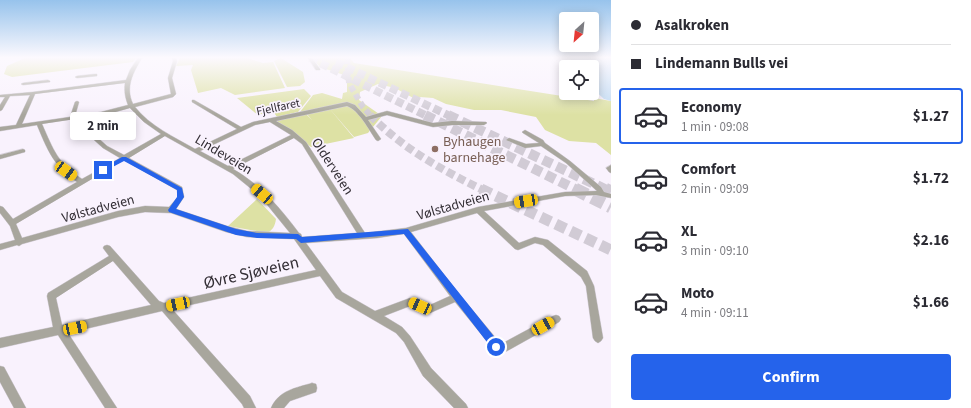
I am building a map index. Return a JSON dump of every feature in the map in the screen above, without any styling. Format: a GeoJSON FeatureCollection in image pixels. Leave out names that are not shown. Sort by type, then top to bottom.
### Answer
{"type":"FeatureCollection","features":[{"type":"Feature","properties":{"kind":"street"},"geometry":{"type":"LineString","coordinates":[[87,86],[91,77]]}},
{"type":"Feature","properties":{"kind":"street","name":"Lindeveien"},"geometry":{"type":"LineString","coordinates":[[128,77],[126,87],[127,100],[147,122],[165,134],[228,169],[262,194],[279,212],[342,298],[376,315],[403,333],[427,372],[462,408]]}},
{"type":"Feature","properties":{"kind":"street"},"geometry":{"type":"LineString","coordinates":[[0,128],[84,117],[171,96],[174,94],[170,77]]}},
{"type":"Feature","properties":{"kind":"street"},"geometry":{"type":"LineString","coordinates":[[20,94],[25,84],[48,81]]}},
{"type":"Feature","properties":{"kind":"street"},"geometry":{"type":"LineString","coordinates":[[0,96],[127,81]]}},
{"type":"Feature","properties":{"kind":"street"},"geometry":{"type":"LineString","coordinates":[[18,126],[26,113],[25,108],[33,93]]}},
{"type":"Feature","properties":{"kind":"street"},"geometry":{"type":"LineString","coordinates":[[0,108],[9,95]]}},
{"type":"Feature","properties":{"kind":"street"},"geometry":{"type":"LineString","coordinates":[[194,101],[240,129]]}},
{"type":"Feature","properties":{"kind":"street"},"geometry":{"type":"LineString","coordinates":[[72,119],[76,102]]}},
{"type":"Feature","properties":{"kind":"street","name":"Fjellfaret"},"geometry":{"type":"LineString","coordinates":[[195,151],[253,124],[347,104],[353,106],[365,119],[378,139]]}},
{"type":"Feature","properties":{"kind":"street"},"geometry":{"type":"LineString","coordinates":[[365,119],[389,113],[433,125],[484,123]]}},
{"type":"Feature","properties":{"kind":"street"},"geometry":{"type":"LineString","coordinates":[[84,117],[95,138],[99,142],[124,158],[180,189],[180,197],[172,210]]}},
{"type":"Feature","properties":{"kind":"street","name":"Olderveien"},"geometry":{"type":"LineString","coordinates":[[271,120],[294,135],[307,146],[363,236]]}},
{"type":"Feature","properties":{"kind":"street"},"geometry":{"type":"LineString","coordinates":[[39,123],[56,160],[66,171],[82,182]]}},
{"type":"Feature","properties":{"kind":"street"},"geometry":{"type":"LineString","coordinates":[[525,132],[541,141],[542,144],[577,169],[602,194]]}},
{"type":"Feature","properties":{"kind":"street"},"geometry":{"type":"LineString","coordinates":[[12,223],[165,134]]}},
{"type":"Feature","properties":{"kind":"street"},"geometry":{"type":"LineString","coordinates":[[228,169],[294,135]]}},
{"type":"Feature","properties":{"kind":"street"},"geometry":{"type":"LineString","coordinates":[[509,140],[525,146],[542,144]]}},
{"type":"Feature","properties":{"kind":"street"},"geometry":{"type":"LineString","coordinates":[[0,157],[23,151]]}},
{"type":"Feature","properties":{"kind":"street"},"geometry":{"type":"LineString","coordinates":[[611,167],[609,168],[611,171]]}},
{"type":"Feature","properties":{"kind":"street","name":"Vølstadveien"},"geometry":{"type":"LineString","coordinates":[[0,247],[19,243],[128,211],[145,209],[172,210],[236,232],[299,238],[363,236],[406,231],[478,210],[573,193],[602,194],[611,196]]}},
{"type":"Feature","properties":{"kind":"street"},"geometry":{"type":"LineString","coordinates":[[0,209],[12,223],[18,234],[19,243]]}},
{"type":"Feature","properties":{"kind":"street"},"geometry":{"type":"LineString","coordinates":[[478,210],[518,247],[536,240],[545,242],[584,274],[590,286],[598,338]]}},
{"type":"Feature","properties":{"kind":"street"},"geometry":{"type":"LineString","coordinates":[[406,231],[456,298],[495,345],[500,348],[504,348],[556,319]]}},
{"type":"Feature","properties":{"kind":"street"},"geometry":{"type":"LineString","coordinates":[[107,248],[113,257],[156,305],[164,307],[246,400],[250,408]]}},
{"type":"Feature","properties":{"kind":"street"},"geometry":{"type":"LineString","coordinates":[[110,408],[63,334],[51,296],[113,257]]}},
{"type":"Feature","properties":{"kind":"street","name":"Øvre Sjøveien"},"geometry":{"type":"LineString","coordinates":[[0,343],[322,272]]}},
{"type":"Feature","properties":{"kind":"street"},"geometry":{"type":"LineString","coordinates":[[376,315],[410,302],[430,309],[456,298]]}},
{"type":"Feature","properties":{"kind":"street"},"geometry":{"type":"LineString","coordinates":[[0,371],[20,408]]}},
{"type":"Feature","properties":{"kind":"street"},"geometry":{"type":"LineString","coordinates":[[277,408],[286,397],[312,388]]}},
{"type":"Feature","properties":{"kind":"green space"},"geometry":{"type":"Polygon","coordinates":[[[193,77],[280,77],[285,88],[235,95],[221,88],[198,93],[193,77]]]}},
{"type":"Feature","properties":{"kind":"green space"},"geometry":{"type":"Polygon","coordinates":[[[282,77],[304,77],[305,82],[300,86],[287,87],[282,77]]]}},
{"type":"Feature","properties":{"kind":"green space"},"geometry":{"type":"Polygon","coordinates":[[[347,77],[443,77],[559,95],[559,100],[594,101],[599,99],[611,101],[611,155],[596,143],[569,141],[545,130],[536,117],[501,110],[474,110],[446,104],[433,98],[420,97],[417,100],[395,88],[378,84],[360,92],[359,100],[382,116],[368,133],[354,137],[329,108],[354,138],[311,147],[277,121],[306,114],[312,120],[306,113],[321,109],[300,112],[313,95],[322,93],[342,99],[343,93],[347,92],[347,77]]]}},
{"type":"Feature","properties":{"kind":"green space"},"geometry":{"type":"Polygon","coordinates":[[[304,89],[311,96],[298,112],[277,117],[273,111],[258,115],[237,98],[304,89]]]}},
{"type":"Feature","properties":{"kind":"green space"},"geometry":{"type":"Polygon","coordinates":[[[257,199],[276,219],[270,232],[268,233],[228,226],[257,199]]]}},
{"type":"Feature","properties":{"kind":"water"},"geometry":{"type":"Polygon","coordinates":[[[599,77],[611,77],[611,101],[604,99],[599,94],[599,77]]]}},
{"type":"Feature","properties":{"kind":"tunnel"},"geometry":{"type":"LineString","coordinates":[[348,77],[427,116]]}},
{"type":"Feature","properties":{"kind":"tunnel"},"geometry":{"type":"LineString","coordinates":[[349,77],[349,83],[363,107],[371,116]]}},
{"type":"Feature","properties":{"kind":"tunnel"},"geometry":{"type":"LineString","coordinates":[[368,77],[450,116]]}},
{"type":"Feature","properties":{"kind":"tunnel"},"geometry":{"type":"LineString","coordinates":[[425,115],[577,190]]}},
{"type":"Feature","properties":{"kind":"tunnel"},"geometry":{"type":"LineString","coordinates":[[448,115],[607,190]]}},
{"type":"Feature","properties":{"kind":"tunnel"},"geometry":{"type":"LineString","coordinates":[[371,116],[395,138],[409,148],[438,166],[482,189]]}},
{"type":"Feature","properties":{"kind":"tunnel"},"geometry":{"type":"LineString","coordinates":[[482,189],[611,250]]}},
{"type":"Feature","properties":{"kind":"tunnel"},"geometry":{"type":"LineString","coordinates":[[577,190],[611,207]]}},
{"type":"Feature","properties":{"kind":"tunnel"},"geometry":{"type":"LineString","coordinates":[[607,190],[611,192]]}},
{"type":"Feature","properties":{"kind":"place","name":"Byhaugen barnehage"},"geometry":{"type":"Point","coordinates":[435,149]}},
{"type":"Feature","properties":{"kind":"route"},"geometry":{"type":"LineString","coordinates":[[103,170],[124,158],[180,189],[180,197],[172,210],[236,232],[280,237],[298,236],[301,240],[377,235],[406,231],[456,298],[496,347]]}}]}
